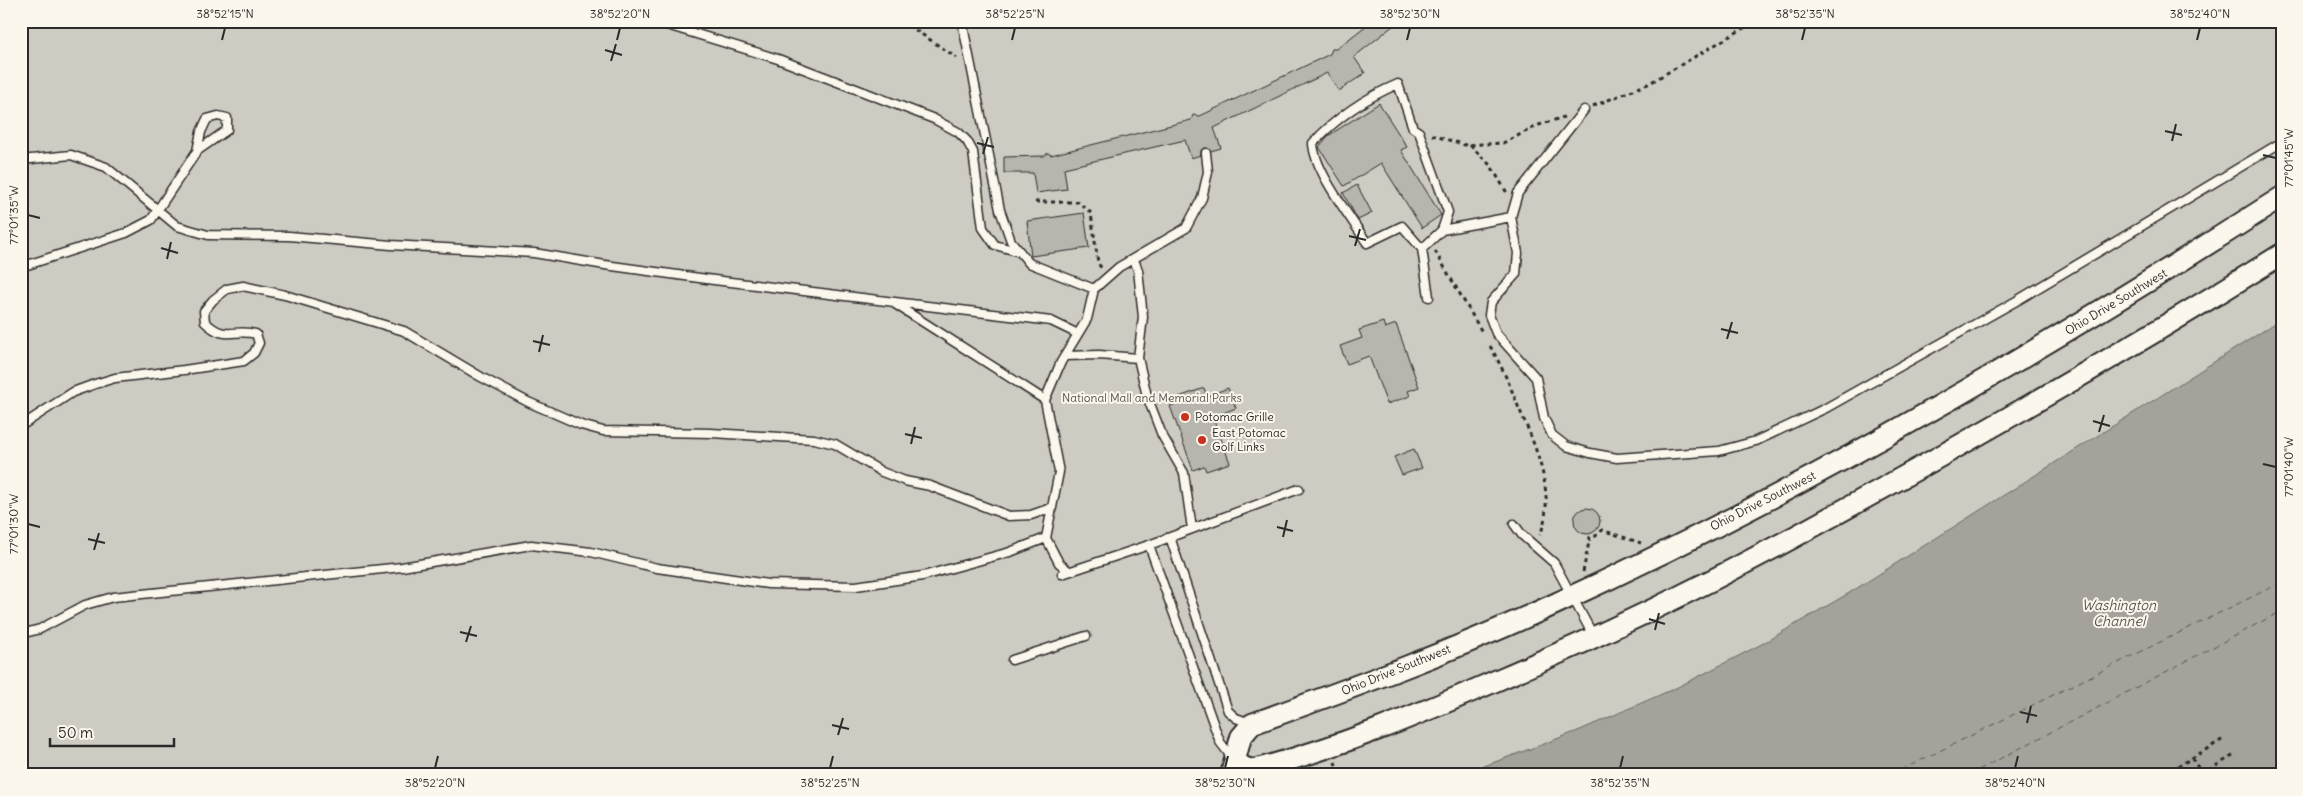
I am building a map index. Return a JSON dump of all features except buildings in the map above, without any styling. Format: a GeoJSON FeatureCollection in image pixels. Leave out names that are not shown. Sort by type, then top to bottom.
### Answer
{"type":"FeatureCollection","features":[{"type":"Feature","properties":{"kind":"street","name":"Ohio Drive Southwest"},"geometry":{"type":"LineString","coordinates":[[1252,724],[1372,681],[1574,596],[1758,504],[1932,411],[2160,275],[2282,197]]}},
{"type":"Feature","properties":{"kind":"street"},"geometry":{"type":"LineString","coordinates":[[1252,724],[1241,737],[1233,768],[1254,770],[1330,747],[1420,714],[1594,638],[1721,577],[1912,473],[2194,309],[2282,254]]}},
{"type":"Feature","properties":{"kind":"lane"},"geometry":{"type":"LineString","coordinates":[[654,21],[795,65],[934,119],[958,132],[967,140],[973,152],[984,228],[995,244],[1020,252]]}},
{"type":"Feature","properties":{"kind":"lane"},"geometry":{"type":"LineString","coordinates":[[962,21],[1000,210],[1011,241],[1029,263],[1094,289]]}},
{"type":"Feature","properties":{"kind":"lane"},"geometry":{"type":"LineString","coordinates":[[1422,249],[1442,230],[1448,212],[1419,132],[1413,128],[1398,84],[1371,95],[1330,124],[1314,143],[1314,154],[1367,243],[1402,226],[1422,249],[1429,297]]}},
{"type":"Feature","properties":{"kind":"lane"},"geometry":{"type":"LineString","coordinates":[[1584,110],[1518,193],[1511,218],[1518,253],[1516,274],[1491,302],[1489,315],[1496,333],[1536,378],[1544,418],[1552,435],[1566,446],[1617,458],[1720,451],[1756,440],[1826,408],[2018,300],[2282,142]]}},
{"type":"Feature","properties":{"kind":"lane"},"geometry":{"type":"LineString","coordinates":[[21,267],[126,233],[151,220],[197,151],[227,130],[227,118],[218,116],[207,119],[201,132],[197,151]]}},
{"type":"Feature","properties":{"kind":"lane"},"geometry":{"type":"LineString","coordinates":[[1206,153],[1208,172],[1202,198],[1186,228],[1120,268],[1094,289],[1087,319],[1065,356],[1046,400],[1059,472],[1046,538],[1066,572],[1150,545],[1299,488]]}},
{"type":"Feature","properties":{"kind":"lane"},"geometry":{"type":"LineString","coordinates":[[21,160],[71,155],[106,167],[177,226],[208,235],[289,236],[391,245],[534,253],[605,265],[893,303],[1051,321],[1078,334]]}},
{"type":"Feature","properties":{"kind":"lane"},"geometry":{"type":"LineString","coordinates":[[1442,230],[1511,218]]}},
{"type":"Feature","properties":{"kind":"lane"},"geometry":{"type":"LineString","coordinates":[[1134,260],[1138,270],[1143,317],[1138,358],[1147,396],[1162,435],[1184,474],[1192,529]]}},
{"type":"Feature","properties":{"kind":"lane"},"geometry":{"type":"LineString","coordinates":[[21,426],[73,392],[115,378],[244,361],[254,353],[259,343],[256,334],[244,331],[230,335],[214,331],[205,322],[204,311],[213,300],[227,289],[243,286],[284,295],[404,331],[480,377],[528,402],[581,425],[602,431],[711,433],[814,439],[835,444],[882,472],[905,481],[930,486],[1009,516],[1031,515],[1051,508]]}},
{"type":"Feature","properties":{"kind":"lane"},"geometry":{"type":"LineString","coordinates":[[893,303],[1046,400]]}},
{"type":"Feature","properties":{"kind":"lane"},"geometry":{"type":"LineString","coordinates":[[1065,356],[1099,355],[1138,358]]}},
{"type":"Feature","properties":{"kind":"lane"},"geometry":{"type":"LineString","coordinates":[[1514,524],[1522,535],[1554,563],[1574,596],[1594,638]]}},
{"type":"Feature","properties":{"kind":"lane"},"geometry":{"type":"LineString","coordinates":[[1170,537],[1228,711],[1236,718],[1252,724]]}},
{"type":"Feature","properties":{"kind":"lane"},"geometry":{"type":"LineString","coordinates":[[21,634],[40,629],[85,605],[114,598],[402,567],[531,545],[590,552],[657,568],[768,584],[856,586],[923,576],[1010,552],[1046,538]]}},
{"type":"Feature","properties":{"kind":"lane"},"geometry":{"type":"LineString","coordinates":[[1150,545],[1220,742],[1233,768]]}},
{"type":"Feature","properties":{"kind":"lane"},"geometry":{"type":"LineString","coordinates":[[1012,660],[1086,636]]}},
{"type":"Feature","properties":{"kind":"path"},"geometry":{"type":"LineString","coordinates":[[902,21],[953,55],[973,74]]}},
{"type":"Feature","properties":{"kind":"path"},"geometry":{"type":"LineString","coordinates":[[1470,144],[1491,166],[1514,207]]}},
{"type":"Feature","properties":{"kind":"path"},"geometry":{"type":"LineString","coordinates":[[1036,202],[1078,202],[1091,213],[1098,263],[1108,278]]}},
{"type":"Feature","properties":{"kind":"path"},"geometry":{"type":"LineString","coordinates":[[1430,242],[1500,363],[1536,448],[1546,492],[1544,525],[1536,546]]}},
{"type":"Feature","properties":{"kind":"path"},"geometry":{"type":"LineString","coordinates":[[1582,576],[1590,537],[1596,536],[1602,530],[1645,545]]}},
{"type":"Feature","properties":{"kind":"path"},"geometry":{"type":"LineString","coordinates":[[2164,775],[2225,738]]}},
{"type":"Feature","properties":{"kind":"path"},"geometry":{"type":"LineString","coordinates":[[2192,758],[2202,774],[2236,754]]}},
{"type":"Feature","properties":{"kind":"path"},"geometry":{"type":"LineString","coordinates":[[2234,775],[2244,768]]}},
{"type":"Feature","properties":{"kind":"green space","name":"National Mall and Memorial Parks"},"geometry":{"type":"Polygon","coordinates":[[[21,21],[2282,21],[2282,319],[1851,592],[1760,645],[1678,687],[1578,731],[1460,775],[21,775],[21,21]]]}},
{"type":"Feature","properties":{"kind":"water","name":"Washington Channel"},"geometry":{"type":"Polygon","coordinates":[[[2282,319],[2282,775],[1461,775],[1578,731],[1678,687],[1760,645],[1851,592],[2282,319]]]}},
{"type":"Feature","properties":{"kind":"ferry route"},"geometry":{"type":"LineString","coordinates":[[1891,775],[2282,582]]}},
{"type":"Feature","properties":{"kind":"ferry route"},"geometry":{"type":"LineString","coordinates":[[1969,775],[2282,611]]}},
{"type":"Feature","properties":{"kind":"place","name":"Potomac Grille"},"geometry":{"type":"Point","coordinates":[1185,417]}},
{"type":"Feature","properties":{"kind":"place","name":"East Potomac Golf Links"},"geometry":{"type":"Point","coordinates":[1202,440]}}]}
